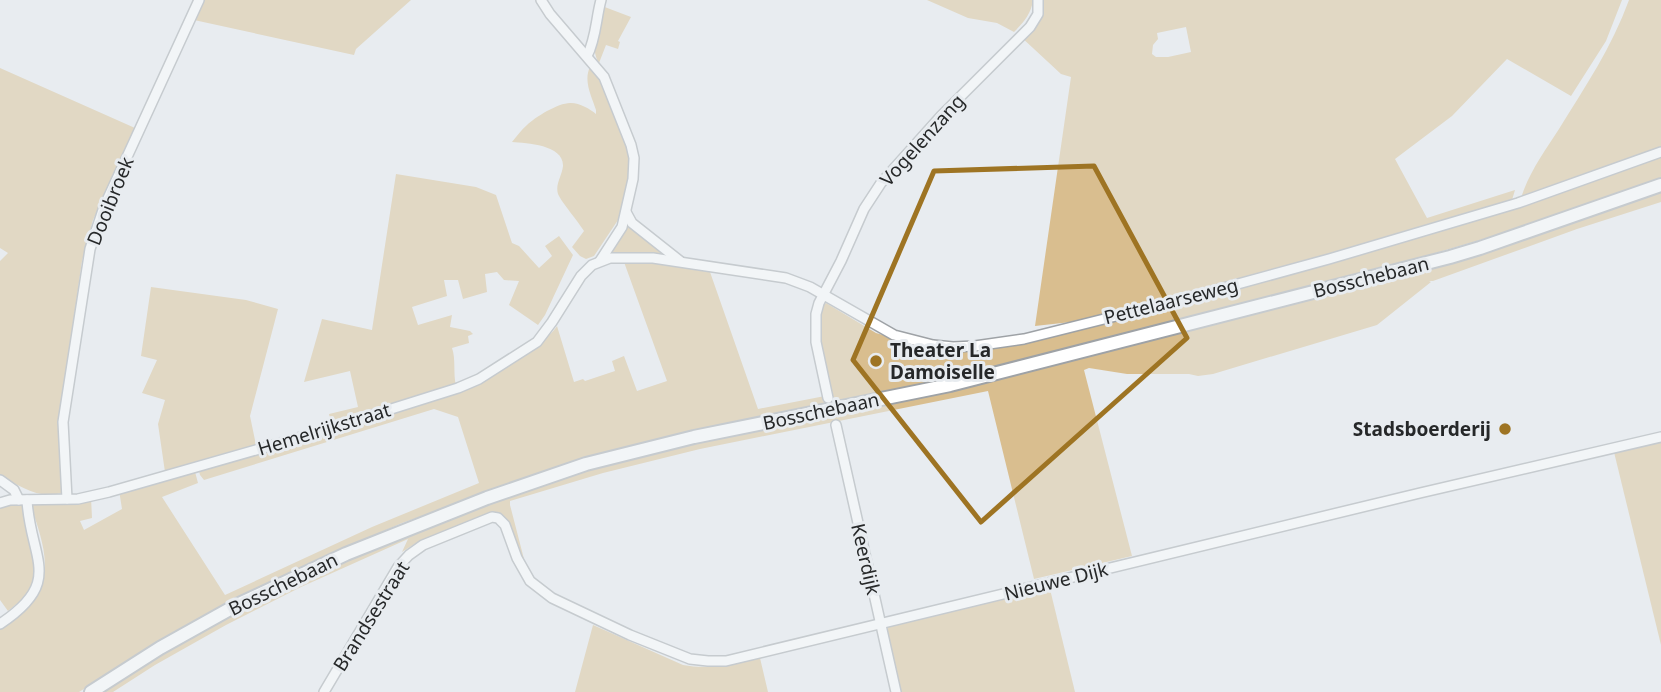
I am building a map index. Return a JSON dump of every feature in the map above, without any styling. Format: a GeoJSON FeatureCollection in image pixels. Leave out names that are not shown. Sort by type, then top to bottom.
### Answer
{"type":"FeatureCollection","features":[{"type":"Feature","properties":{"kind":"main road","name":"Bosschebaan"},"geometry":{"type":"LineString","coordinates":[[92,692],[160,648],[237,605],[346,554],[487,498],[586,464],[694,437],[950,385],[1450,257],[1661,185]]}},
{"type":"Feature","properties":{"kind":"street","name":"Dooibroek"},"geometry":{"type":"LineString","coordinates":[[67,499],[63,422],[90,249],[104,207],[199,0]]}},
{"type":"Feature","properties":{"kind":"street","name":"Hemelrijkstraat"},"geometry":{"type":"LineString","coordinates":[[0,503],[78,499],[315,433],[458,388],[494,370],[537,342],[581,276],[598,262],[622,227],[634,169],[631,145],[604,77],[541,0]]}},
{"type":"Feature","properties":{"kind":"street"},"geometry":{"type":"LineString","coordinates":[[587,56],[593,44],[601,0]]}},
{"type":"Feature","properties":{"kind":"street","name":"Vogelenzang"},"geometry":{"type":"LineString","coordinates":[[824,295],[864,209],[881,183],[941,116],[1030,26],[1038,14],[1038,0]]}},
{"type":"Feature","properties":{"kind":"street","name":"Pettelaarseweg"},"geometry":{"type":"LineString","coordinates":[[598,262],[619,257],[653,258],[786,278],[824,295],[886,331],[915,341],[953,347],[997,344],[1172,302],[1342,255],[1518,202],[1661,152]]}},
{"type":"Feature","properties":{"kind":"street","name":"Pettelaarseweg"},"geometry":{"type":"LineString","coordinates":[[626,212],[632,223],[682,262]]}},
{"type":"Feature","properties":{"kind":"street"},"geometry":{"type":"LineString","coordinates":[[824,295],[816,314],[815,328],[828,398]]}},
{"type":"Feature","properties":{"kind":"street","name":"Keerdijk"},"geometry":{"type":"LineString","coordinates":[[835,425],[896,692]]}},
{"type":"Feature","properties":{"kind":"street","name":"Nieuwe Dijk"},"geometry":{"type":"LineString","coordinates":[[502,521],[522,569],[530,581],[552,598],[630,635],[690,659],[726,660],[1661,437]]}},
{"type":"Feature","properties":{"kind":"street"},"geometry":{"type":"LineString","coordinates":[[0,480],[23,500],[39,568],[34,593],[28,602],[0,624]]}},
{"type":"Feature","properties":{"kind":"street","name":"Brandsestraat"},"geometry":{"type":"LineString","coordinates":[[324,692],[398,567],[409,555],[423,545],[492,517],[502,521]]}},
{"type":"Feature","properties":{"kind":"highlighted area"},"geometry":{"type":"Polygon","coordinates":[[[1094,166],[1187,338],[981,522],[853,360],[934,171],[1094,166]]]}},
{"type":"Feature","properties":{"kind":"shaded area"},"geometry":{"type":"Polygon","coordinates":[[[203,0],[411,0],[356,49],[354,55],[194,20],[203,0]]]}},
{"type":"Feature","properties":{"kind":"shaded area"},"geometry":{"type":"Polygon","coordinates":[[[927,0],[1033,0],[1026,18],[1014,32],[997,23],[968,18],[927,0]]]}},
{"type":"Feature","properties":{"kind":"shaded area"},"geometry":{"type":"Polygon","coordinates":[[[1040,0],[1622,0],[1606,41],[1571,96],[1507,59],[1452,116],[1395,159],[1427,218],[1515,190],[1512,200],[1368,244],[1209,287],[1071,322],[1035,326],[1071,77],[1061,74],[1020,36],[1029,25],[1040,0]],[[1186,27],[1157,33],[1158,39],[1153,45],[1152,54],[1156,57],[1168,57],[1191,52],[1186,27]]]}},
{"type":"Feature","properties":{"kind":"shaded area"},"geometry":{"type":"Polygon","coordinates":[[[1629,0],[1661,0],[1661,147],[1522,195],[1529,177],[1606,50],[1629,0]]]}},
{"type":"Feature","properties":{"kind":"shaded area"},"geometry":{"type":"Polygon","coordinates":[[[602,6],[631,17],[618,41],[618,49],[606,45],[599,63],[594,42],[602,6]]]}},
{"type":"Feature","properties":{"kind":"shaded area"},"geometry":{"type":"Polygon","coordinates":[[[590,67],[602,77],[625,135],[633,170],[622,214],[594,256],[586,259],[572,247],[584,231],[558,194],[562,159],[544,146],[512,142],[531,122],[561,105],[578,104],[596,114],[588,83],[590,67]]]}},
{"type":"Feature","properties":{"kind":"shaded area"},"geometry":{"type":"Polygon","coordinates":[[[0,68],[135,128],[93,220],[82,261],[61,408],[64,492],[47,495],[30,491],[0,475],[0,261],[8,253],[0,248],[0,68]]]}},
{"type":"Feature","properties":{"kind":"shaded area"},"geometry":{"type":"Polygon","coordinates":[[[1661,155],[1661,181],[1490,237],[1374,271],[1032,359],[847,403],[635,445],[516,481],[402,523],[261,586],[168,636],[79,692],[0,692],[0,625],[39,585],[45,566],[42,543],[29,500],[91,497],[92,518],[80,521],[84,530],[122,509],[119,490],[194,468],[198,483],[162,497],[225,595],[372,527],[479,483],[458,417],[434,409],[204,480],[198,467],[456,393],[526,353],[557,326],[574,382],[615,371],[612,361],[624,356],[637,391],[667,381],[624,262],[710,272],[758,409],[825,396],[827,403],[834,401],[818,328],[821,307],[826,303],[876,333],[915,344],[976,348],[1255,282],[1661,155]]]}},
{"type":"Feature","properties":{"kind":"shaded area"},"geometry":{"type":"Polygon","coordinates":[[[396,174],[476,187],[496,195],[512,243],[519,246],[539,268],[552,256],[545,246],[559,236],[573,255],[538,325],[509,305],[519,281],[504,280],[497,272],[485,274],[487,292],[463,299],[458,280],[444,280],[447,296],[412,307],[418,325],[452,315],[450,327],[473,334],[468,336],[469,343],[452,348],[456,386],[331,423],[329,414],[358,407],[350,371],[304,382],[322,319],[372,330],[396,174]]]}},
{"type":"Feature","properties":{"kind":"shaded area"},"geometry":{"type":"Polygon","coordinates":[[[1661,189],[1661,202],[1429,281],[1431,282],[1377,325],[1213,374],[1127,374],[1089,368],[1084,370],[1132,556],[1034,579],[988,391],[700,449],[603,473],[510,501],[524,559],[492,515],[416,543],[402,552],[408,539],[301,587],[226,625],[113,692],[95,692],[176,641],[394,535],[609,461],[1061,364],[1214,322],[1661,189]]]}},
{"type":"Feature","properties":{"kind":"shaded area"},"geometry":{"type":"Polygon","coordinates":[[[627,219],[671,256],[607,256],[627,219]]]}},
{"type":"Feature","properties":{"kind":"shaded area"},"geometry":{"type":"Polygon","coordinates":[[[151,287],[246,300],[278,309],[250,416],[256,445],[165,472],[158,424],[165,400],[142,393],[157,360],[141,356],[151,287]]]}},
{"type":"Feature","properties":{"kind":"shaded area"},"geometry":{"type":"Polygon","coordinates":[[[1661,437],[1661,645],[1613,448],[1661,437]]]}},
{"type":"Feature","properties":{"kind":"shaded area"},"geometry":{"type":"Polygon","coordinates":[[[24,499],[35,537],[35,580],[24,598],[8,611],[0,600],[0,505],[24,499]]]}},
{"type":"Feature","properties":{"kind":"shaded area"},"geometry":{"type":"Polygon","coordinates":[[[1049,585],[1075,692],[900,692],[887,631],[889,625],[1049,585]]]}},
{"type":"Feature","properties":{"kind":"shaded area"},"geometry":{"type":"Polygon","coordinates":[[[593,625],[683,665],[712,667],[760,658],[768,692],[575,692],[593,625]]]}},
{"type":"Feature","properties":{"kind":"place","name":"Theater La Damoiselle"},"geometry":{"type":"Point","coordinates":[876,361]}},
{"type":"Feature","properties":{"kind":"place","name":"Stadsboerderij"},"geometry":{"type":"Point","coordinates":[1505,429]}}]}
